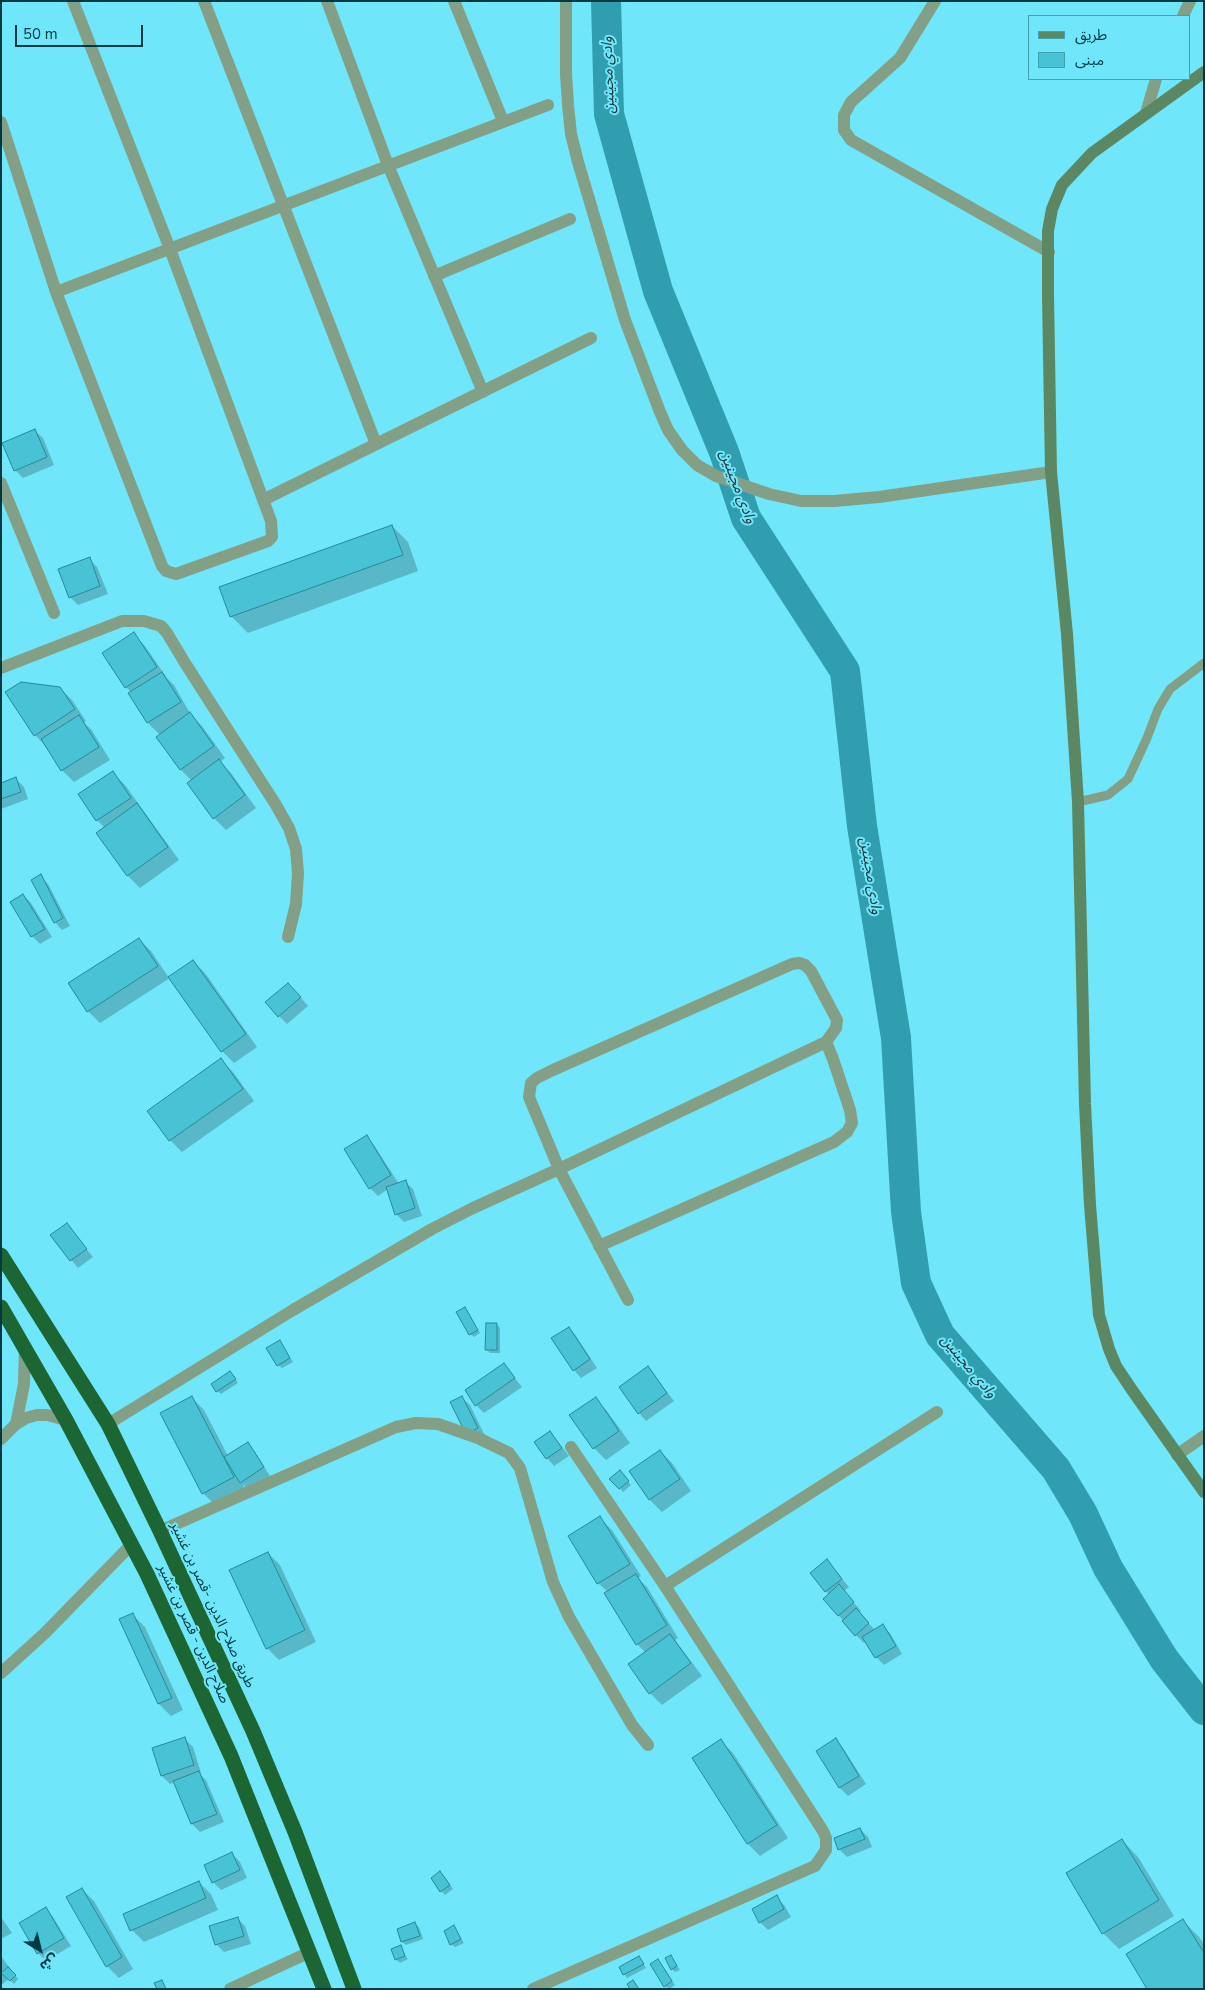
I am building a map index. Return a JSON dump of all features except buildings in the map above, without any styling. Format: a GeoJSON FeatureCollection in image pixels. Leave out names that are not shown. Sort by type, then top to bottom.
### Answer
{"type":"FeatureCollection","features":[{"type":"Feature","properties":{"kind":"highway","name":"طريق صلاح الدين -قصر بن غشير"},"geometry":{"type":"LineString","coordinates":[[1,1255],[108,1424],[160,1530],[253,1731],[295,1832],[354,1989]]}},
{"type":"Feature","properties":{"kind":"highway","name":"صلاح الدين - قصر بن غشير"},"geometry":{"type":"LineString","coordinates":[[1,1307],[66,1420],[147,1574],[232,1756],[324,1989]]}},
{"type":"Feature","properties":{"kind":"street"},"geometry":{"type":"LineString","coordinates":[[1,122],[56,292],[162,566],[166,571],[176,574],[268,541],[272,537],[273,528],[263,500],[170,249],[73,1]]}},
{"type":"Feature","properties":{"kind":"street"},"geometry":{"type":"LineString","coordinates":[[204,1],[376,444]]}},
{"type":"Feature","properties":{"kind":"street"},"geometry":{"type":"LineString","coordinates":[[327,1],[388,165],[483,392]]}},
{"type":"Feature","properties":{"kind":"street"},"geometry":{"type":"LineString","coordinates":[[454,1],[503,121]]}},
{"type":"Feature","properties":{"kind":"street"},"geometry":{"type":"LineString","coordinates":[[566,1],[566,74],[571,134],[580,172],[625,320],[668,430],[682,450],[697,465],[716,476],[770,494],[801,501],[834,501],[911,493],[1051,472]]}},
{"type":"Feature","properties":{"kind":"street"},"geometry":{"type":"LineString","coordinates":[[935,1],[900,58],[851,102],[844,115],[844,130],[851,140],[1049,252]]}},
{"type":"Feature","properties":{"kind":"street"},"geometry":{"type":"LineString","coordinates":[[1183,15],[1190,1]]}},
{"type":"Feature","properties":{"kind":"street"},"geometry":{"type":"LineString","coordinates":[[1204,72],[1092,152],[1062,185],[1052,209],[1048,231],[1051,472],[1067,634],[1078,802],[1085,1113],[1099,1315],[1116,1366],[1204,1492]]}},
{"type":"Feature","properties":{"kind":"street"},"geometry":{"type":"LineString","coordinates":[[1146,113],[1156,80]]}},
{"type":"Feature","properties":{"kind":"street"},"geometry":{"type":"LineString","coordinates":[[56,292],[548,105]]}},
{"type":"Feature","properties":{"kind":"street"},"geometry":{"type":"LineString","coordinates":[[434,276],[570,219]]}},
{"type":"Feature","properties":{"kind":"street"},"geometry":{"type":"LineString","coordinates":[[263,500],[591,338]]}},
{"type":"Feature","properties":{"kind":"street"},"geometry":{"type":"LineString","coordinates":[[1,483],[54,613]]}},
{"type":"Feature","properties":{"kind":"street"},"geometry":{"type":"LineString","coordinates":[[1,668],[122,621],[144,621],[161,626],[289,828],[296,849],[298,873],[296,904],[288,938]]}},
{"type":"Feature","properties":{"kind":"street"},"geometry":{"type":"LineString","coordinates":[[108,1424],[380,1258],[473,1208],[559,1169],[826,1042],[836,1028],[837,1020],[811,971],[799,962],[553,1070],[531,1083],[529,1097],[559,1169],[628,1300]]}},
{"type":"Feature","properties":{"kind":"street"},"geometry":{"type":"LineString","coordinates":[[600,1246],[834,1142],[847,1132],[852,1123],[850,1110],[826,1042]]}},
{"type":"Feature","properties":{"kind":"street"},"geometry":{"type":"LineString","coordinates":[[16,1424],[24,1384],[25,1346]]}},
{"type":"Feature","properties":{"kind":"street"},"geometry":{"type":"LineString","coordinates":[[664,1586],[937,1412]]}},
{"type":"Feature","properties":{"kind":"street"},"geometry":{"type":"LineString","coordinates":[[1,1439],[16,1424],[37,1415],[66,1420]]}},
{"type":"Feature","properties":{"kind":"street"},"geometry":{"type":"LineString","coordinates":[[160,1530],[396,1427],[416,1423],[438,1424],[478,1438],[509,1453],[520,1468],[553,1582],[569,1617],[632,1725],[648,1745]]}},
{"type":"Feature","properties":{"kind":"street"},"geometry":{"type":"LineString","coordinates":[[1177,1455],[1204,1436]]}},
{"type":"Feature","properties":{"kind":"street"},"geometry":{"type":"LineString","coordinates":[[532,1989],[815,1866],[826,1850],[826,1838],[823,1831],[664,1586],[571,1448]]}},
{"type":"Feature","properties":{"kind":"street"},"geometry":{"type":"LineString","coordinates":[[1,1673],[45,1633],[132,1544]]}},
{"type":"Feature","properties":{"kind":"street"},"geometry":{"type":"LineString","coordinates":[[230,1989],[310,1952]]}},
{"type":"Feature","properties":{"kind":"lane"},"geometry":{"type":"LineString","coordinates":[[1078,802],[1108,795],[1128,779],[1158,709],[1170,689],[1204,663]]}},
{"type":"Feature","properties":{"kind":"waterway","name":"وادي مجينين"},"geometry":{"type":"LineString","coordinates":[[606,1],[609,114],[658,291],[724,452],[746,518],[845,671],[862,826],[896,1038],[906,1212],[916,1283],[940,1335],[1056,1469],[1083,1514],[1108,1568],[1164,1659],[1204,1710]]}}]}
